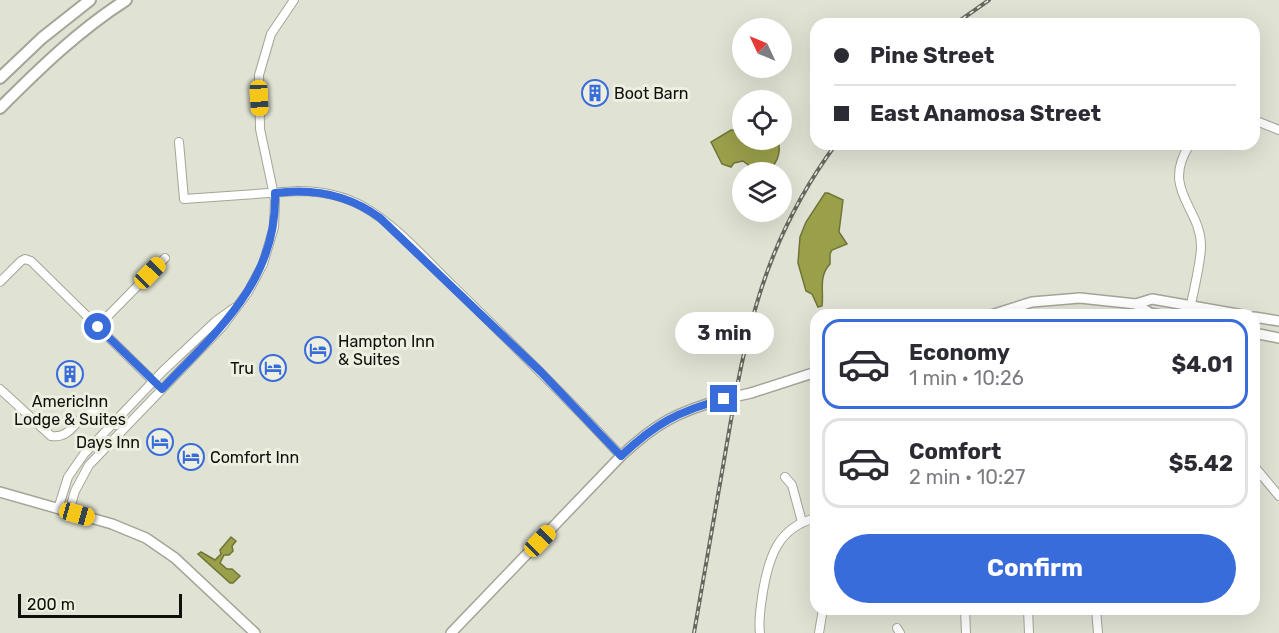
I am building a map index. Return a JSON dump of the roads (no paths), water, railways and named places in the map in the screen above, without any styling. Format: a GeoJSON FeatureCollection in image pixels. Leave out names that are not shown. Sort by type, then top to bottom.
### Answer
{"type":"FeatureCollection","features":[{"type":"Feature","properties":{"kind":"highway"},"geometry":{"type":"LineString","coordinates":[[2,76],[42,38],[90,0]]}},
{"type":"Feature","properties":{"kind":"highway"},"geometry":{"type":"LineString","coordinates":[[0,108],[38,70],[76,37],[126,0]]}},
{"type":"Feature","properties":{"kind":"highway"},"geometry":{"type":"LineString","coordinates":[[0,114],[38,70]]}},
{"type":"Feature","properties":{"kind":"main road"},"geometry":{"type":"LineString","coordinates":[[1009,309],[1032,302],[1058,299],[1107,300],[1136,304],[1144,309]]}},
{"type":"Feature","properties":{"kind":"main road"},"geometry":{"type":"LineString","coordinates":[[1136,304],[1152,299],[1187,309]]}},
{"type":"Feature","properties":{"kind":"main road"},"geometry":{"type":"LineString","coordinates":[[1260,318],[1279,321]]}},
{"type":"Feature","properties":{"kind":"main road"},"geometry":{"type":"LineString","coordinates":[[1260,334],[1279,338]]}},
{"type":"Feature","properties":{"kind":"main road"},"geometry":{"type":"LineString","coordinates":[[451,633],[621,456],[648,431],[702,404],[751,393],[810,374]]}},
{"type":"Feature","properties":{"kind":"main road"},"geometry":{"type":"LineString","coordinates":[[0,492],[130,531],[161,547],[255,633]]}},
{"type":"Feature","properties":{"kind":"street"},"geometry":{"type":"LineString","coordinates":[[69,512],[75,491],[85,471],[121,430],[222,327],[254,283],[267,254],[274,226],[275,193],[260,129],[259,75],[271,34],[294,0]]}},
{"type":"Feature","properties":{"kind":"street"},"geometry":{"type":"LineString","coordinates":[[1260,122],[1279,130]]}},
{"type":"Feature","properties":{"kind":"street"},"geometry":{"type":"LineString","coordinates":[[179,142],[184,200],[298,190],[324,193],[349,200],[372,212],[415,250],[528,360],[621,456]]}},
{"type":"Feature","properties":{"kind":"street"},"geometry":{"type":"LineString","coordinates":[[1187,150],[1179,178],[1182,196],[1194,220],[1201,246],[1190,309]]}},
{"type":"Feature","properties":{"kind":"street"},"geometry":{"type":"LineString","coordinates":[[98,327],[165,258]]}},
{"type":"Feature","properties":{"kind":"street"},"geometry":{"type":"LineString","coordinates":[[0,282],[21,261],[25,259],[34,263],[162,389]]}},
{"type":"Feature","properties":{"kind":"street"},"geometry":{"type":"LineString","coordinates":[[58,509],[68,477],[78,461],[154,381],[216,321],[235,307]]}},
{"type":"Feature","properties":{"kind":"street"},"geometry":{"type":"LineString","coordinates":[[0,389],[51,436],[65,434],[80,419],[90,413],[100,414],[121,430]]}},
{"type":"Feature","properties":{"kind":"street"},"geometry":{"type":"LineString","coordinates":[[1260,473],[1279,496]]}},
{"type":"Feature","properties":{"kind":"street"},"geometry":{"type":"LineString","coordinates":[[785,477],[792,485],[802,522]]}},
{"type":"Feature","properties":{"kind":"street"},"geometry":{"type":"LineString","coordinates":[[760,633],[761,605],[771,555],[788,532],[802,522],[810,520]]}},
{"type":"Feature","properties":{"kind":"street"},"geometry":{"type":"LineString","coordinates":[[819,633],[822,615]]}},
{"type":"Feature","properties":{"kind":"street"},"geometry":{"type":"LineString","coordinates":[[965,615],[966,633]]}},
{"type":"Feature","properties":{"kind":"street"},"geometry":{"type":"LineString","coordinates":[[1028,615],[1029,633]]}},
{"type":"Feature","properties":{"kind":"street"},"geometry":{"type":"LineString","coordinates":[[1096,615],[1098,633]]}},
{"type":"Feature","properties":{"kind":"railway"},"geometry":{"type":"LineString","coordinates":[[964,18],[989,0]]}},
{"type":"Feature","properties":{"kind":"railway"},"geometry":{"type":"LineString","coordinates":[[694,633],[733,406],[750,327],[774,253],[811,181],[832,150]]}},
{"type":"Feature","properties":{"kind":"place","name":"Boot Barn"},"geometry":{"type":"Point","coordinates":[595,93]}},
{"type":"Feature","properties":{"kind":"place","name":"Hampton Inn & Suites"},"geometry":{"type":"Point","coordinates":[318,350]}},
{"type":"Feature","properties":{"kind":"place","name":"Tru"},"geometry":{"type":"Point","coordinates":[273,368]}},
{"type":"Feature","properties":{"kind":"place","name":"AmericInn Lodge & Suites"},"geometry":{"type":"Point","coordinates":[70,374]}},
{"type":"Feature","properties":{"kind":"place","name":"Days Inn"},"geometry":{"type":"Point","coordinates":[160,442]}},
{"type":"Feature","properties":{"kind":"place","name":"Comfort Inn"},"geometry":{"type":"Point","coordinates":[191,457]}}]}
